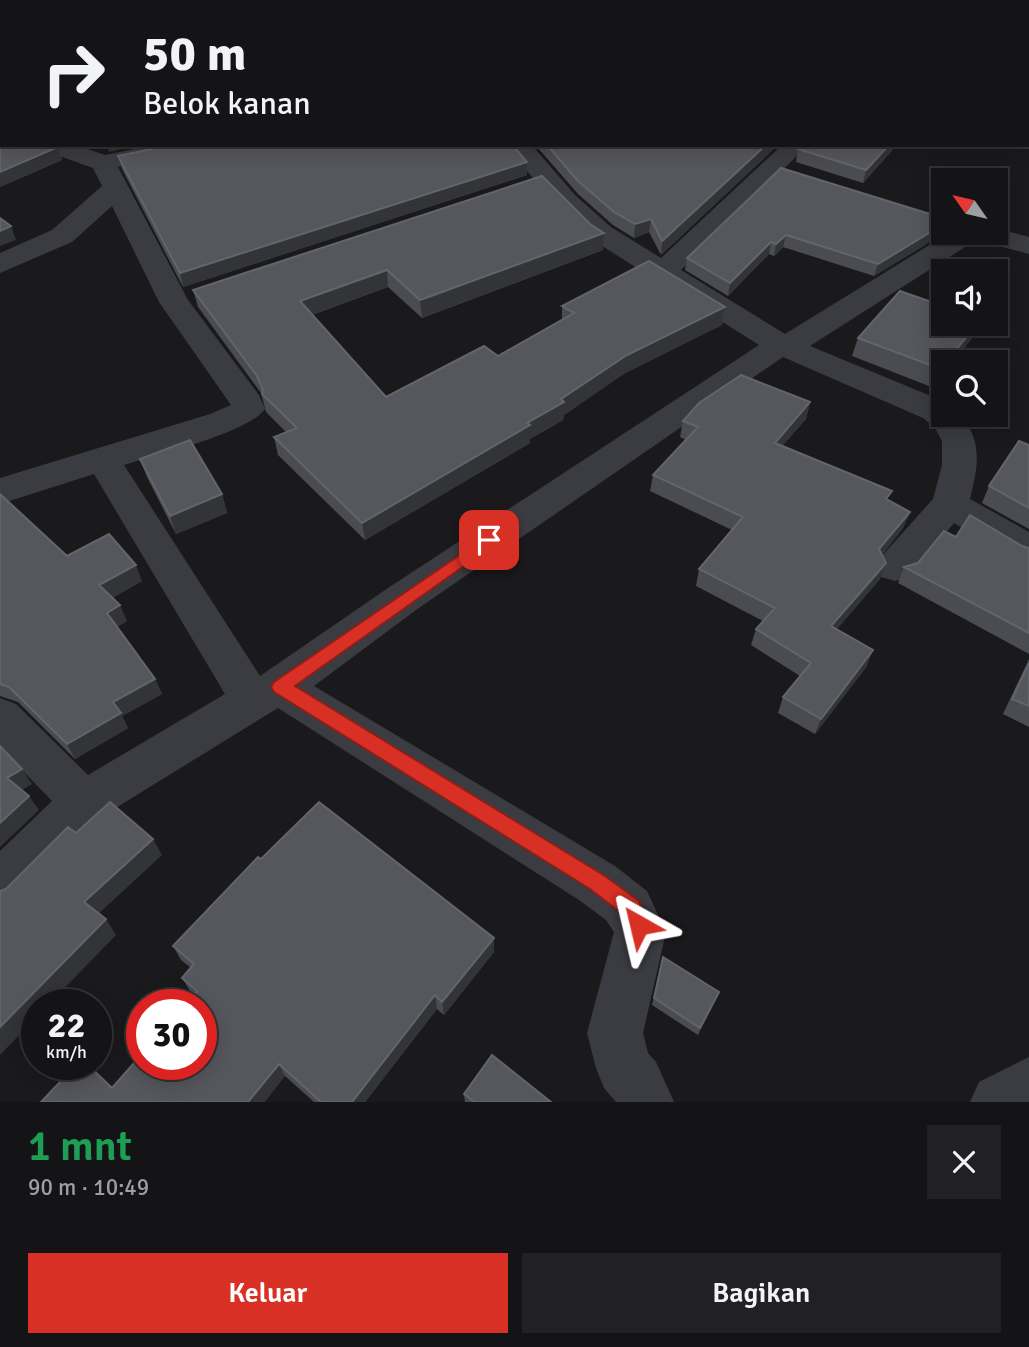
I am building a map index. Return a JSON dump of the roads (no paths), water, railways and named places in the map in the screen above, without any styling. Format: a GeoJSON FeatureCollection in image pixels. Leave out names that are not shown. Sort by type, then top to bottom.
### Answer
{"type":"FeatureCollection","features":[{"type":"Feature","properties":{"kind":"street"},"geometry":{"type":"LineString","coordinates":[[0,491],[222,422],[248,409],[247,402],[187,298],[109,176],[56,147]]}},
{"type":"Feature","properties":{"kind":"street"},"geometry":{"type":"LineString","coordinates":[[0,264],[73,229],[109,176],[186,147]]}},
{"type":"Feature","properties":{"kind":"street"},"geometry":{"type":"LineString","coordinates":[[513,147],[527,155],[536,184],[567,202],[601,233],[781,345],[945,417],[954,427],[963,454],[950,505],[895,567]]}},
{"type":"Feature","properties":{"kind":"street"},"geometry":{"type":"LineString","coordinates":[[663,271],[794,147]]}},
{"type":"Feature","properties":{"kind":"street"},"geometry":{"type":"LineString","coordinates":[[773,166],[799,175]]}},
{"type":"Feature","properties":{"kind":"street"},"geometry":{"type":"LineString","coordinates":[[1008,240],[1029,246]]}},
{"type":"Feature","properties":{"kind":"street"},"geometry":{"type":"LineString","coordinates":[[0,885],[85,802],[266,694],[402,599],[781,345],[796,340],[949,245]]}},
{"type":"Feature","properties":{"kind":"street"},"geometry":{"type":"LineString","coordinates":[[102,458],[266,694],[597,883],[631,908],[637,916],[640,932],[615,1033],[624,1068],[636,1082],[645,1102]]}},
{"type":"Feature","properties":{"kind":"street"},"geometry":{"type":"LineString","coordinates":[[950,505],[1029,550]]}},
{"type":"Feature","properties":{"kind":"street"},"geometry":{"type":"LineString","coordinates":[[0,718],[85,802]]}},
{"type":"Feature","properties":{"kind":"street"},"geometry":{"type":"LineString","coordinates":[[999,1102],[1029,1086]]}}]}
